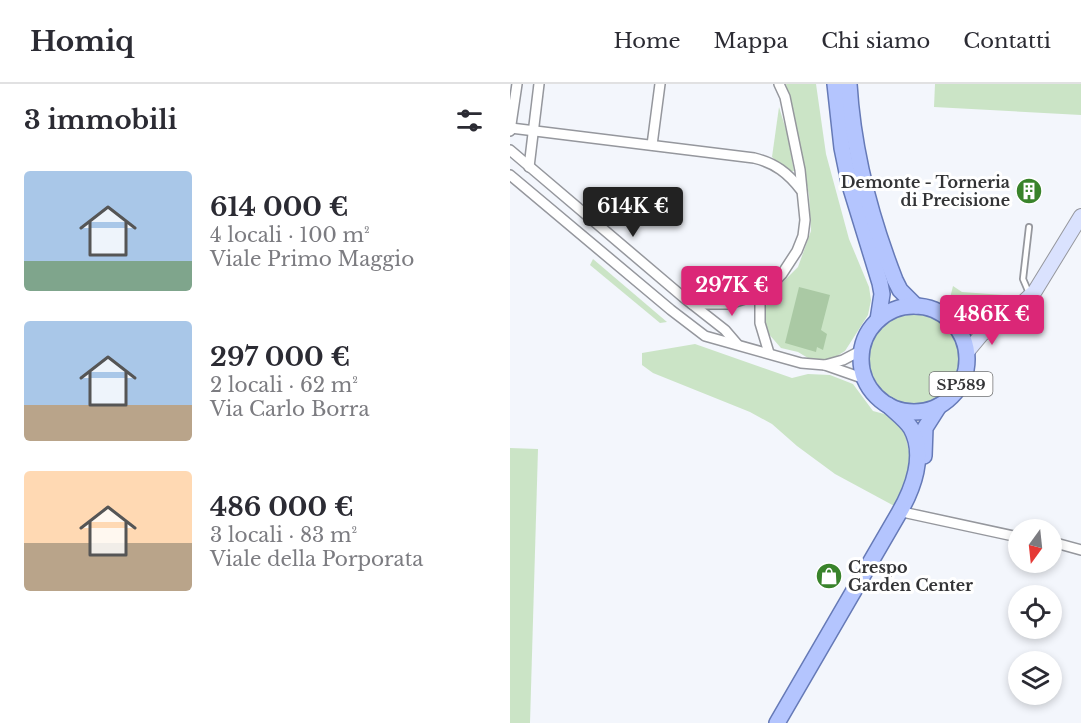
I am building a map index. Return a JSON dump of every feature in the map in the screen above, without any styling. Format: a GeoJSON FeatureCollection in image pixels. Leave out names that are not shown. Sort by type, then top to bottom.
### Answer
{"type":"FeatureCollection","features":[{"type":"Feature","properties":{"kind":"main road"},"geometry":{"type":"LineString","coordinates":[[835,84],[842,148],[849,182],[880,283],[882,294],[878,320]]}},
{"type":"Feature","properties":{"kind":"main road"},"geometry":{"type":"LineString","coordinates":[[849,84],[855,145],[871,213],[895,280],[900,290],[916,306]]}},
{"type":"Feature","properties":{"kind":"main road"},"geometry":{"type":"LineString","coordinates":[[777,723],[914,485],[916,449],[912,430],[871,389],[865,379],[861,365],[867,333],[878,320],[902,307],[928,308],[950,320]]}},
{"type":"Feature","properties":{"kind":"main road","name":"SP589"},"geometry":{"type":"LineString","coordinates":[[888,405],[912,412],[926,411],[939,406],[952,396],[962,383],[967,368],[967,352],[958,329],[950,320]]}},
{"type":"Feature","properties":{"kind":"main road","name":"SP589"},"geometry":{"type":"LineString","coordinates":[[786,723],[920,489],[923,477],[925,428],[939,406]]}},
{"type":"Feature","properties":{"kind":"street"},"geometry":{"type":"LineString","coordinates":[[517,84],[511,124],[533,130],[766,160],[790,176],[801,190]]}},
{"type":"Feature","properties":{"kind":"street"},"geometry":{"type":"LineString","coordinates":[[529,167],[539,84]]}},
{"type":"Feature","properties":{"kind":"street"},"geometry":{"type":"LineString","coordinates":[[652,144],[660,84]]}},
{"type":"Feature","properties":{"kind":"street"},"geometry":{"type":"LineString","coordinates":[[769,353],[759,312],[764,293],[782,274],[800,243],[805,220],[800,170],[785,97],[779,85]]}},
{"type":"Feature","properties":{"kind":"street"},"geometry":{"type":"LineString","coordinates":[[510,165],[513,153],[725,330],[737,344]]}},
{"type":"Feature","properties":{"kind":"street"},"geometry":{"type":"LineString","coordinates":[[510,175],[705,336],[801,363],[825,366],[865,379]]}},
{"type":"Feature","properties":{"kind":"street"},"geometry":{"type":"LineString","coordinates":[[967,352],[982,334],[1016,309],[1035,291],[1081,216]]}},
{"type":"Feature","properties":{"kind":"street"},"geometry":{"type":"LineString","coordinates":[[692,304],[729,303],[764,293]]}},
{"type":"Feature","properties":{"kind":"street"},"geometry":{"type":"LineString","coordinates":[[671,310],[683,297]]}},
{"type":"Feature","properties":{"kind":"street"},"geometry":{"type":"LineString","coordinates":[[950,320],[976,325],[999,321]]}},
{"type":"Feature","properties":{"kind":"street"},"geometry":{"type":"LineString","coordinates":[[825,366],[862,350]]}},
{"type":"Feature","properties":{"kind":"street"},"geometry":{"type":"LineString","coordinates":[[907,513],[1008,535]]}},
{"type":"Feature","properties":{"kind":"street"},"geometry":{"type":"LineString","coordinates":[[1062,545],[1081,550]]}},
{"type":"Feature","properties":{"kind":"lane"},"geometry":{"type":"LineString","coordinates":[[1029,227],[1023,279],[1030,295]]}},
{"type":"Feature","properties":{"kind":"shaded area"},"geometry":{"type":"Polygon","coordinates":[[[786,84],[816,84],[826,154],[849,239],[869,287],[871,300],[868,315],[845,351],[832,359],[813,361],[798,352],[781,348],[767,332],[764,312],[770,295],[798,267],[811,231],[809,195],[786,84]]]}},
{"type":"Feature","properties":{"kind":"shaded area"},"geometry":{"type":"Polygon","coordinates":[[[935,84],[1081,84],[1081,115],[934,107],[935,84]]]}},
{"type":"Feature","properties":{"kind":"shaded area"},"geometry":{"type":"Polygon","coordinates":[[[779,107],[787,133],[794,171],[789,172],[772,157],[779,107]]]}},
{"type":"Feature","properties":{"kind":"shaded area"},"geometry":{"type":"Polygon","coordinates":[[[593,259],[667,322],[660,323],[590,265],[593,259]]]}},
{"type":"Feature","properties":{"kind":"shaded area"},"geometry":{"type":"Polygon","coordinates":[[[953,286],[962,292],[1017,296],[1011,306],[988,320],[954,316],[948,306],[953,286]]]}},
{"type":"Feature","properties":{"kind":"shaded area"},"geometry":{"type":"Polygon","coordinates":[[[799,287],[830,295],[821,330],[827,334],[823,350],[817,347],[816,352],[785,343],[799,287]]]}},
{"type":"Feature","properties":{"kind":"shaded area"},"geometry":{"type":"Polygon","coordinates":[[[913,313],[939,321],[951,333],[959,359],[951,385],[939,397],[913,405],[887,397],[875,385],[867,359],[875,333],[887,321],[913,313]]]}},
{"type":"Feature","properties":{"kind":"shaded area"},"geometry":{"type":"Polygon","coordinates":[[[695,344],[792,378],[808,374],[830,375],[853,384],[873,411],[888,415],[904,429],[911,461],[898,508],[835,474],[772,424],[750,412],[653,373],[642,365],[642,353],[695,344]]]}},
{"type":"Feature","properties":{"kind":"shaded area"},"geometry":{"type":"Polygon","coordinates":[[[510,448],[538,449],[530,723],[510,723],[510,448]]]}},
{"type":"Feature","properties":{"kind":"place","name":"Demonte - Torneria di Precisione"},"geometry":{"type":"Point","coordinates":[1029,191]}},
{"type":"Feature","properties":{"kind":"place","name":"Crespo Garden Center"},"geometry":{"type":"Point","coordinates":[829,576]}}]}
